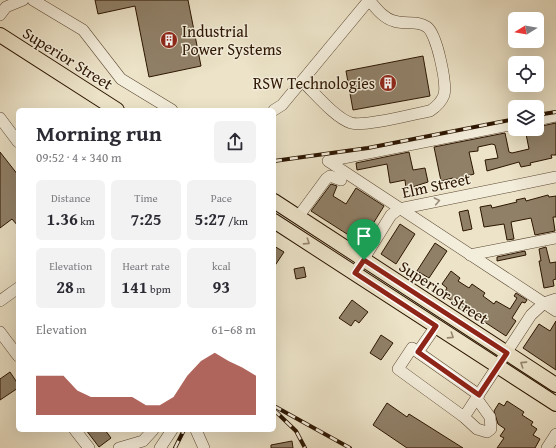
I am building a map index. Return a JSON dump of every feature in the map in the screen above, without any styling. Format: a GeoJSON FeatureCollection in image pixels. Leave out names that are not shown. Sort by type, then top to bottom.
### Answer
{"type":"FeatureCollection","features":[{"type":"Feature","properties":{"kind":"main road","name":"Superior Street"},"geometry":{"type":"LineString","coordinates":[[0,35],[114,108]]}},
{"type":"Feature","properties":{"kind":"main road","name":"Superior Street"},"geometry":{"type":"LineString","coordinates":[[276,202],[556,385]]}},
{"type":"Feature","properties":{"kind":"main road"},"geometry":{"type":"LineString","coordinates":[[276,221],[556,404]]}},
{"type":"Feature","properties":{"kind":"street"},"geometry":{"type":"LineString","coordinates":[[0,15],[6,7],[23,0]]}},
{"type":"Feature","properties":{"kind":"street"},"geometry":{"type":"LineString","coordinates":[[33,0],[83,30],[120,79],[169,108]]}},
{"type":"Feature","properties":{"kind":"street"},"geometry":{"type":"LineString","coordinates":[[276,109],[282,105],[369,0],[384,16],[395,22],[417,23],[428,28],[435,39],[444,79],[444,94],[439,105],[430,111],[366,123],[351,123],[341,118],[302,81]]}},
{"type":"Feature","properties":{"kind":"street"},"geometry":{"type":"LineString","coordinates":[[544,119],[556,116]]}},
{"type":"Feature","properties":{"kind":"street"},"geometry":{"type":"LineString","coordinates":[[0,118],[16,139]]}},
{"type":"Feature","properties":{"kind":"street"},"geometry":{"type":"LineString","coordinates":[[508,125],[328,161],[398,209],[556,311]]}},
{"type":"Feature","properties":{"kind":"street"},"geometry":{"type":"LineString","coordinates":[[298,217],[326,179],[330,176],[341,180]]}},
{"type":"Feature","properties":{"kind":"street","name":"Elm Street"},"geometry":{"type":"LineString","coordinates":[[355,273],[391,215],[398,209],[556,177]]}},
{"type":"Feature","properties":{"kind":"street"},"geometry":{"type":"LineString","coordinates":[[470,255],[556,238]]}},
{"type":"Feature","properties":{"kind":"street"},"geometry":{"type":"LineString","coordinates":[[0,301],[16,289]]}},
{"type":"Feature","properties":{"kind":"street"},"geometry":{"type":"LineString","coordinates":[[464,417],[531,315],[544,303],[556,299]]}},
{"type":"Feature","properties":{"kind":"street"},"geometry":{"type":"LineString","coordinates":[[418,352],[436,326]]}},
{"type":"Feature","properties":{"kind":"street"},"geometry":{"type":"LineString","coordinates":[[0,332],[16,353]]}},
{"type":"Feature","properties":{"kind":"street"},"geometry":{"type":"LineString","coordinates":[[412,348],[418,352],[478,397],[490,417],[491,429],[487,432],[483,432],[398,369],[412,348]]}},
{"type":"Feature","properties":{"kind":"street"},"geometry":{"type":"LineString","coordinates":[[77,432],[89,448]]}},
{"type":"Feature","properties":{"kind":"street"},"geometry":{"type":"LineString","coordinates":[[119,448],[143,441],[151,432]]}},
{"type":"Feature","properties":{"kind":"street"},"geometry":{"type":"LineString","coordinates":[[160,448],[171,432]]}},
{"type":"Feature","properties":{"kind":"street"},"geometry":{"type":"LineString","coordinates":[[197,432],[204,448]]}},
{"type":"Feature","properties":{"kind":"street"},"geometry":{"type":"LineString","coordinates":[[547,448],[556,434]]}},
{"type":"Feature","properties":{"kind":"building","name":"Industrial Power Systems"},"geometry":{"type":"Polygon","coordinates":[[[95,0],[188,0],[201,66],[149,77],[135,6],[98,14],[95,0]]]}},
{"type":"Feature","properties":{"kind":"building","name":"RSW Technologies"},"geometry":{"type":"Polygon","coordinates":[[[423,56],[430,96],[353,110],[346,71],[423,56]]]}},
{"type":"Feature","properties":{"kind":"building"},"geometry":{"type":"Polygon","coordinates":[[[556,123],[556,155],[551,155],[552,158],[530,163],[531,165],[521,167],[519,162],[487,171],[485,160],[498,158],[495,145],[492,144],[478,147],[478,151],[469,152],[474,174],[453,180],[453,178],[441,181],[434,147],[505,133],[509,152],[512,153],[529,149],[526,136],[544,136],[544,126],[556,123]]]}},
{"type":"Feature","properties":{"kind":"building"},"geometry":{"type":"Polygon","coordinates":[[[0,152],[16,172],[16,224],[12,219],[0,228],[0,152]]]}},
{"type":"Feature","properties":{"kind":"building"},"geometry":{"type":"Polygon","coordinates":[[[409,152],[413,170],[425,168],[428,182],[406,189],[405,180],[390,183],[387,164],[357,170],[356,163],[409,152]]]}},
{"type":"Feature","properties":{"kind":"building"},"geometry":{"type":"Polygon","coordinates":[[[331,184],[337,186],[333,196],[346,204],[356,188],[384,206],[361,243],[311,211],[331,184]]]}},
{"type":"Feature","properties":{"kind":"building"},"geometry":{"type":"Polygon","coordinates":[[[548,195],[549,197],[556,196],[556,217],[553,217],[555,231],[535,235],[531,218],[511,222],[514,239],[507,240],[504,224],[484,227],[480,207],[491,205],[492,208],[517,202],[516,200],[525,198],[526,201],[548,195]]]}},
{"type":"Feature","properties":{"kind":"building"},"geometry":{"type":"Polygon","coordinates":[[[468,210],[472,229],[463,231],[459,212],[468,210]]]}},
{"type":"Feature","properties":{"kind":"building"},"geometry":{"type":"Polygon","coordinates":[[[400,224],[415,234],[396,264],[381,254],[400,224]]]}},
{"type":"Feature","properties":{"kind":"building"},"geometry":{"type":"Polygon","coordinates":[[[435,243],[447,251],[429,278],[417,271],[435,243]]]}},
{"type":"Feature","properties":{"kind":"building"},"geometry":{"type":"Polygon","coordinates":[[[276,247],[284,252],[276,264],[276,247]]]}},
{"type":"Feature","properties":{"kind":"building"},"geometry":{"type":"Polygon","coordinates":[[[546,247],[550,263],[556,262],[556,279],[553,280],[554,286],[544,288],[539,261],[541,261],[539,249],[546,247]]]}},
{"type":"Feature","properties":{"kind":"building"},"geometry":{"type":"Polygon","coordinates":[[[525,251],[526,255],[497,261],[497,257],[525,251]]]}},
{"type":"Feature","properties":{"kind":"building"},"geometry":{"type":"Polygon","coordinates":[[[304,267],[306,277],[296,279],[294,269],[304,267]]]}},
{"type":"Feature","properties":{"kind":"building"},"geometry":{"type":"Polygon","coordinates":[[[451,271],[460,278],[458,281],[469,288],[472,284],[485,293],[483,296],[494,304],[496,301],[510,309],[517,298],[514,296],[516,293],[527,300],[525,303],[522,302],[512,318],[516,321],[506,336],[443,295],[447,288],[442,284],[451,271]]]}},
{"type":"Feature","properties":{"kind":"building"},"geometry":{"type":"Polygon","coordinates":[[[352,300],[368,312],[359,323],[355,320],[351,326],[339,318],[352,300]]]}},
{"type":"Feature","properties":{"kind":"building"},"geometry":{"type":"Polygon","coordinates":[[[556,321],[556,370],[523,348],[539,324],[550,331],[556,321]]]}},
{"type":"Feature","properties":{"kind":"building"},"geometry":{"type":"Polygon","coordinates":[[[381,335],[393,343],[381,360],[370,353],[381,335]]]}},
{"type":"Feature","properties":{"kind":"building"},"geometry":{"type":"Polygon","coordinates":[[[10,372],[16,381],[16,389],[0,400],[0,379],[10,372]]]}},
{"type":"Feature","properties":{"kind":"building"},"geometry":{"type":"Polygon","coordinates":[[[507,401],[524,412],[522,415],[533,422],[531,425],[537,429],[533,435],[540,439],[535,448],[497,448],[504,438],[500,436],[505,429],[498,424],[494,411],[499,403],[504,406],[507,401]]]}},
{"type":"Feature","properties":{"kind":"building"},"geometry":{"type":"Polygon","coordinates":[[[387,403],[407,417],[409,414],[463,448],[407,448],[373,425],[387,403]]]}},
{"type":"Feature","properties":{"kind":"building"},"geometry":{"type":"Polygon","coordinates":[[[88,432],[106,432],[111,438],[99,447],[88,432]]]}},
{"type":"Feature","properties":{"kind":"building"},"geometry":{"type":"Polygon","coordinates":[[[292,441],[293,448],[271,448],[271,445],[292,441]]]}},
{"type":"Feature","properties":{"kind":"railway"},"geometry":{"type":"LineString","coordinates":[[544,114],[556,112]]}},
{"type":"Feature","properties":{"kind":"railway"},"geometry":{"type":"LineString","coordinates":[[276,161],[368,148],[508,120]]}},
{"type":"Feature","properties":{"kind":"railway"},"geometry":{"type":"LineString","coordinates":[[276,407],[350,448]]}},
{"type":"Feature","properties":{"kind":"railway"},"geometry":{"type":"LineString","coordinates":[[276,412],[296,431],[305,448]]}},
{"type":"Feature","properties":{"kind":"railway"},"geometry":{"type":"LineString","coordinates":[[175,448],[183,432]]}},
{"type":"Feature","properties":{"kind":"place","name":"Industrial Power Systems"},"geometry":{"type":"Point","coordinates":[169,40]}},
{"type":"Feature","properties":{"kind":"place","name":"RSW Technologies"},"geometry":{"type":"Point","coordinates":[388,83]}},
{"type":"Feature","properties":{"kind":"route"},"geometry":{"type":"LineString","coordinates":[[364,260],[507,353],[479,395],[418,352],[436,326],[355,273],[364,260]]}}]}
